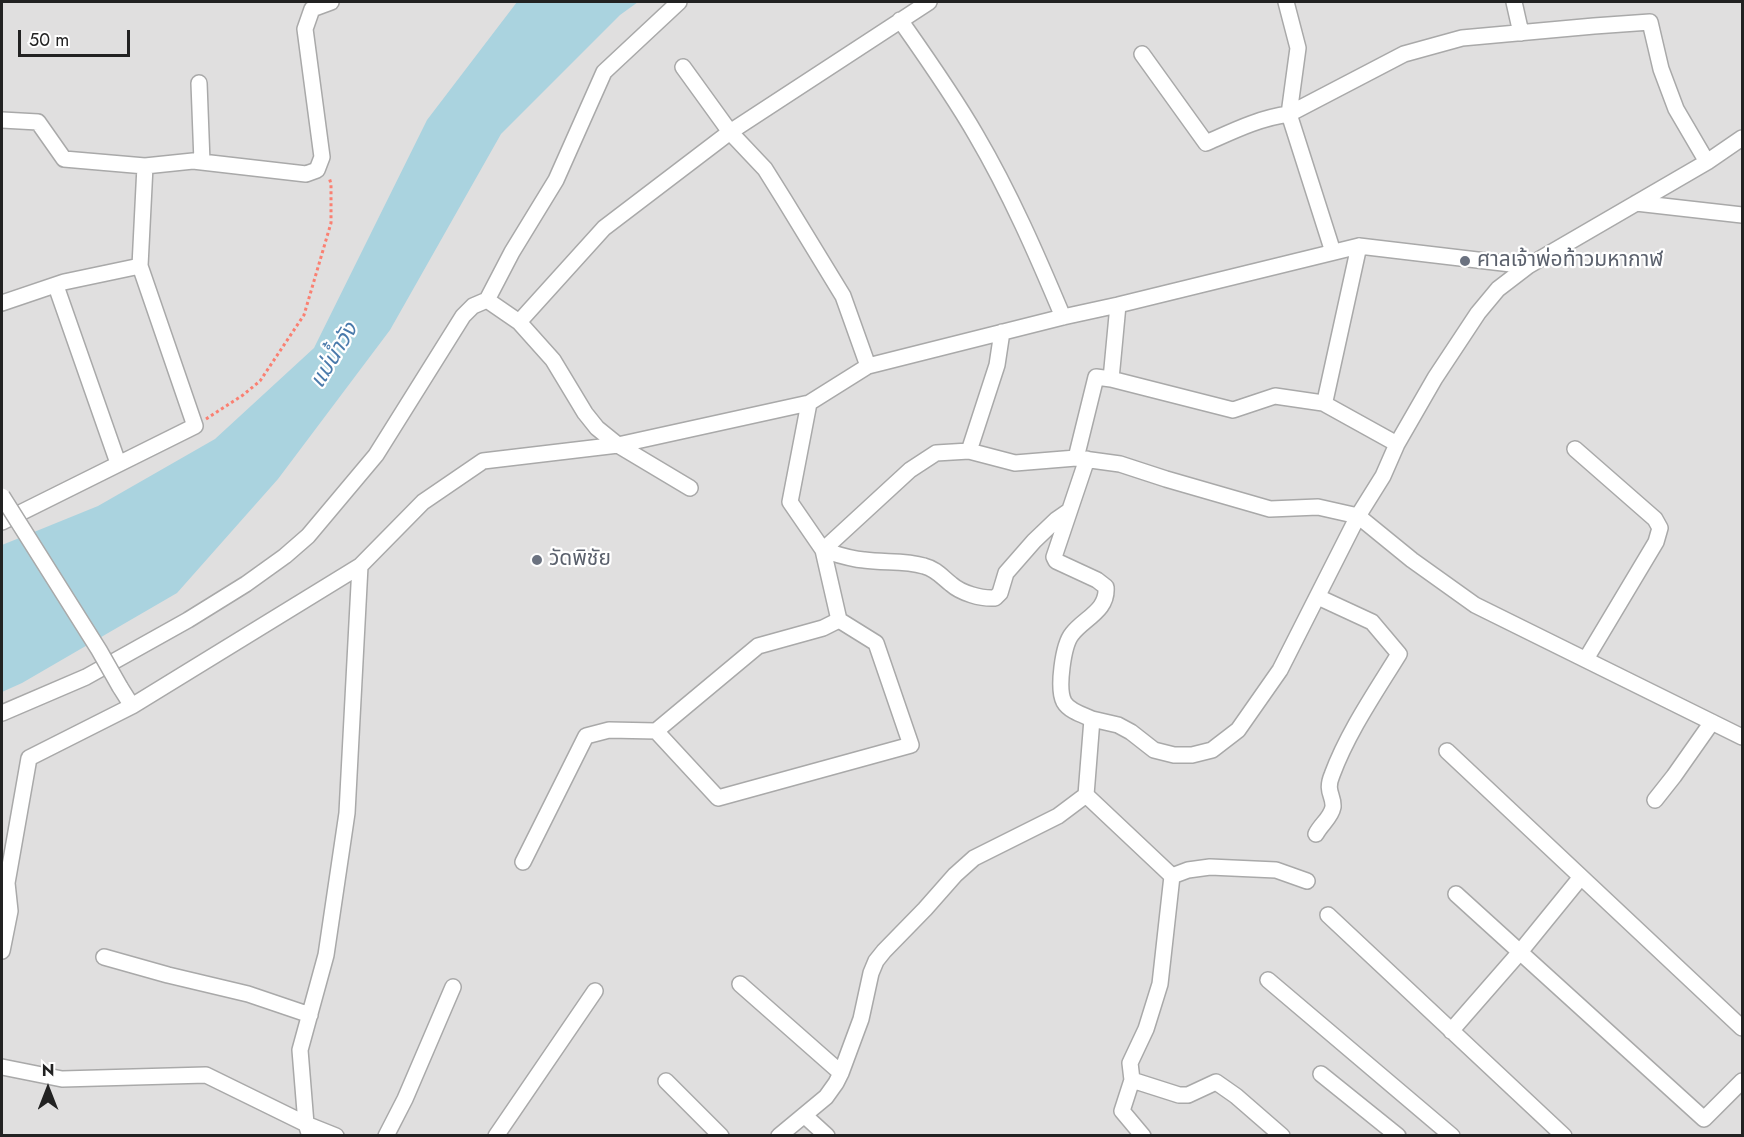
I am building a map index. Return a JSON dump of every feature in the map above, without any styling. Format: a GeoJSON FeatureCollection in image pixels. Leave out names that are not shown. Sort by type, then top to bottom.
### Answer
{"type":"FeatureCollection","features":[{"type":"Feature","properties":{"kind":"street"},"geometry":{"type":"LineString","coordinates":[[2,120],[38,122],[64,159],[146,166],[194,161],[306,174],[317,170],[322,157],[305,29],[312,9],[331,2]]}},
{"type":"Feature","properties":{"kind":"street"},"geometry":{"type":"LineString","coordinates":[[2,713],[86,677],[178,626],[246,584],[308,536],[376,455],[463,316],[473,306],[487,300],[512,252],[556,180],[604,72],[679,2]]}},
{"type":"Feature","properties":{"kind":"street"},"geometry":{"type":"LineString","coordinates":[[519,322],[604,228],[730,132],[929,2]]}},
{"type":"Feature","properties":{"kind":"street"},"geometry":{"type":"LineString","coordinates":[[1286,2],[1298,48],[1288,114],[1333,252]]}},
{"type":"Feature","properties":{"kind":"street"},"geometry":{"type":"LineString","coordinates":[[1515,2],[1521,33]]}},
{"type":"Feature","properties":{"kind":"street"},"geometry":{"type":"LineString","coordinates":[[900,20],[976,134],[1025,227],[1063,317]]}},
{"type":"Feature","properties":{"kind":"street"},"geometry":{"type":"LineString","coordinates":[[1142,54],[1206,143],[1258,121],[1288,114],[1404,54],[1462,38],[1650,22],[1661,69],[1676,109],[1707,162]]}},
{"type":"Feature","properties":{"kind":"street"},"geometry":{"type":"LineString","coordinates":[[683,67],[730,132],[765,169],[843,296],[868,366]]}},
{"type":"Feature","properties":{"kind":"street"},"geometry":{"type":"LineString","coordinates":[[199,83],[202,162]]}},
{"type":"Feature","properties":{"kind":"street"},"geometry":{"type":"LineString","coordinates":[[1397,444],[1323,403],[1275,396],[1233,410],[1111,379],[1096,378],[1070,510],[1054,556],[1055,560],[1097,580],[1104,585],[1107,592],[1097,612],[1073,632],[1066,644],[1063,699],[1069,708],[1092,719],[1118,725],[1154,750],[1174,755],[1192,755],[1212,750],[1238,730],[1280,670],[1358,516],[1383,476],[1397,444],[1435,378],[1478,313],[1498,289],[1528,266],[1707,162],[1743,138]]}},
{"type":"Feature","properties":{"kind":"street"},"geometry":{"type":"LineString","coordinates":[[2,522],[195,426],[140,266],[146,166]]}},
{"type":"Feature","properties":{"kind":"street"},"geometry":{"type":"LineString","coordinates":[[1636,203],[1743,215]]}},
{"type":"Feature","properties":{"kind":"street"},"geometry":{"type":"LineString","coordinates":[[1323,403],[1359,246]]}},
{"type":"Feature","properties":{"kind":"street"},"geometry":{"type":"LineString","coordinates":[[2,951],[10,911],[4,881],[29,758],[132,706],[360,566],[423,502],[483,461],[618,445],[809,403],[868,366],[1359,246],[1528,266]]}},
{"type":"Feature","properties":{"kind":"street"},"geometry":{"type":"LineString","coordinates":[[2,303],[64,282],[140,266]]}},
{"type":"Feature","properties":{"kind":"street"},"geometry":{"type":"LineString","coordinates":[[56,286],[118,463]]}},
{"type":"Feature","properties":{"kind":"street"},"geometry":{"type":"LineString","coordinates":[[487,300],[519,322],[553,360],[591,421],[618,445],[690,488]]}},
{"type":"Feature","properties":{"kind":"street"},"geometry":{"type":"LineString","coordinates":[[1111,379],[1118,305]]}},
{"type":"Feature","properties":{"kind":"street"},"geometry":{"type":"LineString","coordinates":[[969,451],[993,380],[1002,332]]}},
{"type":"Feature","properties":{"kind":"street"},"geometry":{"type":"LineString","coordinates":[[656,731],[718,798],[911,745],[876,643],[839,620],[823,550],[790,502],[809,403]]}},
{"type":"Feature","properties":{"kind":"street"},"geometry":{"type":"LineString","coordinates":[[1575,449],[1655,519],[1660,528],[1656,542],[1586,659]]}},
{"type":"Feature","properties":{"kind":"street"},"geometry":{"type":"LineString","coordinates":[[823,550],[910,470],[936,453],[969,451],[1016,463],[1082,458],[1120,464],[1270,509],[1318,507],[1358,516],[1412,560],[1475,605],[1743,737]]}},
{"type":"Feature","properties":{"kind":"street"},"geometry":{"type":"LineString","coordinates":[[2,496],[132,706]]}},
{"type":"Feature","properties":{"kind":"street"},"geometry":{"type":"LineString","coordinates":[[823,550],[865,561],[905,562],[926,566],[939,573],[955,588],[977,596],[995,598],[1000,593],[1006,573],[1034,541],[1070,510]]}},
{"type":"Feature","properties":{"kind":"street"},"geometry":{"type":"LineString","coordinates":[[308,1130],[300,1050],[326,956],[347,813],[360,566]]}},
{"type":"Feature","properties":{"kind":"street"},"geometry":{"type":"LineString","coordinates":[[1316,834],[1322,823],[1329,817],[1332,807],[1329,788],[1335,768],[1363,713],[1399,654],[1371,622],[1318,597]]}},
{"type":"Feature","properties":{"kind":"street"},"geometry":{"type":"LineString","coordinates":[[523,862],[586,736],[609,730],[656,731],[758,646],[823,628],[839,620]]}},
{"type":"Feature","properties":{"kind":"street"},"geometry":{"type":"LineString","coordinates":[[778,1136],[826,1097],[842,1073],[861,1019],[876,961],[884,951],[955,875],[974,858],[1058,816],[1086,795],[1092,719]]}},
{"type":"Feature","properties":{"kind":"street"},"geometry":{"type":"LineString","coordinates":[[1655,800],[1712,722]]}},
{"type":"Feature","properties":{"kind":"street"},"geometry":{"type":"LineString","coordinates":[[1447,751],[1743,1028]]}},
{"type":"Feature","properties":{"kind":"street"},"geometry":{"type":"LineString","coordinates":[[1086,795],[1172,876]]}},
{"type":"Feature","properties":{"kind":"street"},"geometry":{"type":"LineString","coordinates":[[1172,876],[1188,870],[1210,867],[1276,870],[1307,881]]}},
{"type":"Feature","properties":{"kind":"street"},"geometry":{"type":"LineString","coordinates":[[1143,1136],[1122,1111],[1132,1080],[1130,1063],[1146,1029],[1160,984],[1172,876]]}},
{"type":"Feature","properties":{"kind":"street"},"geometry":{"type":"LineString","coordinates":[[1451,1031],[1581,877]]}},
{"type":"Feature","properties":{"kind":"street"},"geometry":{"type":"LineString","coordinates":[[1456,894],[1704,1119],[1743,1081]]}},
{"type":"Feature","properties":{"kind":"street"},"geometry":{"type":"LineString","coordinates":[[1328,915],[1563,1135]]}},
{"type":"Feature","properties":{"kind":"street"},"geometry":{"type":"LineString","coordinates":[[104,957],[248,994],[309,1015]]}},
{"type":"Feature","properties":{"kind":"street"},"geometry":{"type":"LineString","coordinates":[[1268,980],[1452,1136]]}},
{"type":"Feature","properties":{"kind":"street"},"geometry":{"type":"LineString","coordinates":[[740,984],[842,1073]]}},
{"type":"Feature","properties":{"kind":"street"},"geometry":{"type":"LineString","coordinates":[[386,1136],[405,1099],[453,987]]}},
{"type":"Feature","properties":{"kind":"street"},"geometry":{"type":"LineString","coordinates":[[496,1136],[595,991]]}},
{"type":"Feature","properties":{"kind":"street"},"geometry":{"type":"LineString","coordinates":[[2,1067],[62,1079],[206,1076],[308,1130],[336,1136]]}},
{"type":"Feature","properties":{"kind":"street"},"geometry":{"type":"LineString","coordinates":[[1321,1074],[1398,1136]]}},
{"type":"Feature","properties":{"kind":"street"},"geometry":{"type":"LineString","coordinates":[[1132,1080],[1179,1095],[1188,1095],[1216,1082],[1236,1096],[1282,1136]]}},
{"type":"Feature","properties":{"kind":"street"},"geometry":{"type":"LineString","coordinates":[[666,1081],[721,1136]]}},
{"type":"Feature","properties":{"kind":"street"},"geometry":{"type":"LineString","coordinates":[[804,1115],[827,1136]]}},
{"type":"Feature","properties":{"kind":"path"},"geometry":{"type":"LineString","coordinates":[[195,426],[243,395],[260,381],[304,315],[331,223],[331,184],[322,157]]}},
{"type":"Feature","properties":{"kind":"shaded area"},"geometry":{"type":"Polygon","coordinates":[[[2,2],[1742,2],[1742,1135],[2,1135],[2,2]]]}},
{"type":"Feature","properties":{"kind":"water","name":"แม่น้ำวัง"},"geometry":{"type":"Polygon","coordinates":[[[517,2],[638,2],[620,15],[501,134],[390,330],[278,479],[177,593],[22,683],[2,692],[2,545],[98,506],[215,439],[314,348],[427,120],[517,2]]]}},
{"type":"Feature","properties":{"kind":"place","name":"ศาลเจ้าพ่อท้าวมหากาฬ"},"geometry":{"type":"Point","coordinates":[1465,261]}},
{"type":"Feature","properties":{"kind":"place","name":"วัดพิชัย"},"geometry":{"type":"Point","coordinates":[537,560]}}]}
